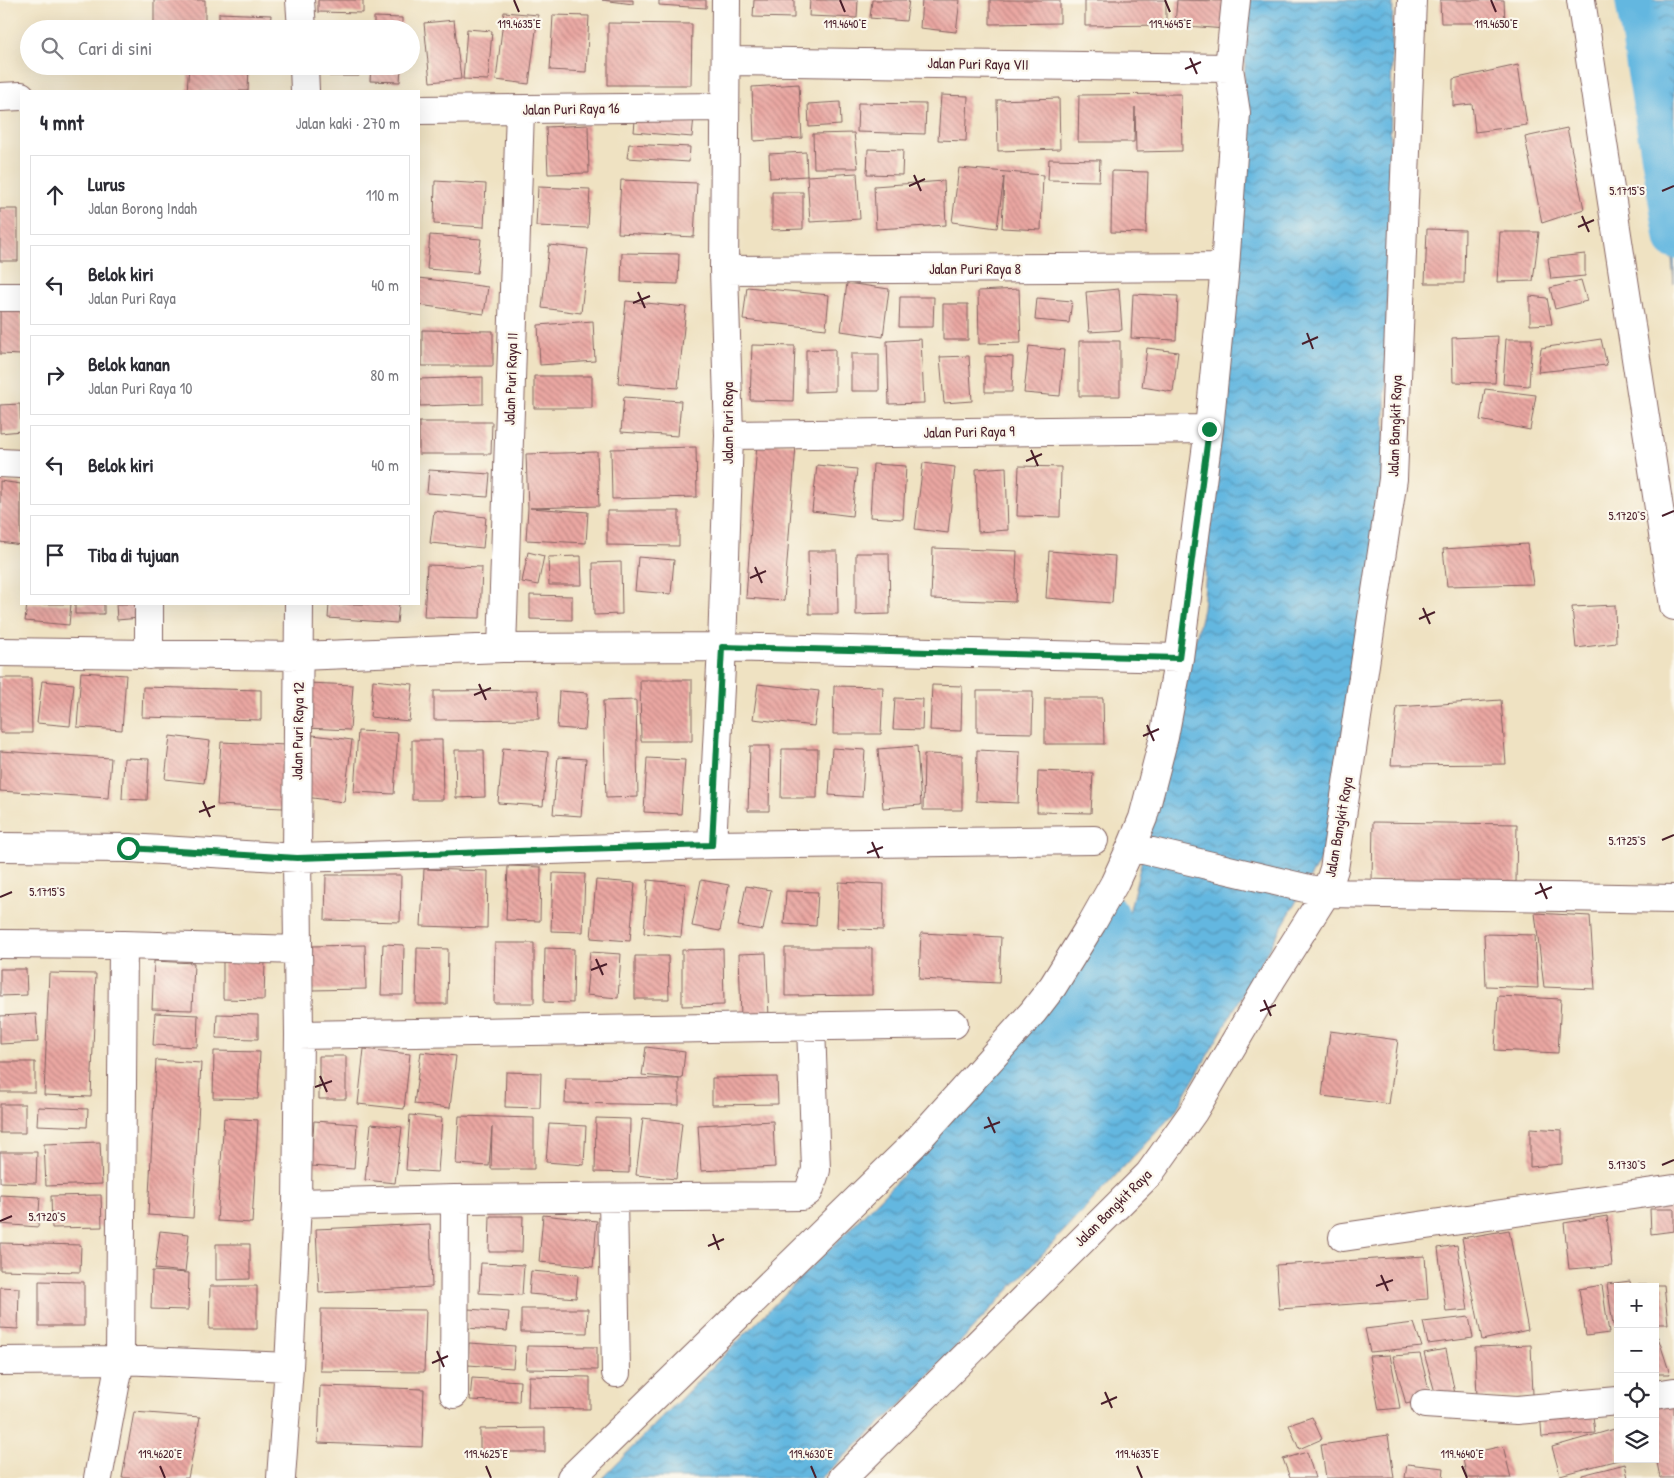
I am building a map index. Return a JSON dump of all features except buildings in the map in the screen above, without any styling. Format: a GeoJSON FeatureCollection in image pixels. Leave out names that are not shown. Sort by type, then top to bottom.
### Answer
{"type":"FeatureCollection","features":[{"type":"Feature","properties":{"kind":"street"},"geometry":{"type":"LineString","coordinates":[[300,0],[301,20]]}},
{"type":"Feature","properties":{"kind":"street","name":"Jalan Puri Raya"},"geometry":{"type":"LineString","coordinates":[[712,845],[722,647],[729,435],[724,270],[726,0]]}},
{"type":"Feature","properties":{"kind":"street"},"geometry":{"type":"LineString","coordinates":[[571,1478],[914,1144],[1053,986],[1092,924],[1135,848],[1164,737],[1179,658],[1209,429],[1225,267],[1236,113],[1229,68],[1236,0]]}},
{"type":"Feature","properties":{"kind":"street","name":"Jalan Bangkit Raya"},"geometry":{"type":"LineString","coordinates":[[843,1478],[1149,1174],[1194,1111],[1273,977],[1319,891],[1334,869],[1393,479],[1412,0]]}},
{"type":"Feature","properties":{"kind":"street"},"geometry":{"type":"LineString","coordinates":[[1581,0],[1674,606]]}},
{"type":"Feature","properties":{"kind":"street","name":"Jalan Puri Raya VII"},"geometry":{"type":"LineString","coordinates":[[726,60],[1229,68]]}},
{"type":"Feature","properties":{"kind":"street"},"geometry":{"type":"LineString","coordinates":[[304,75],[305,90]]}},
{"type":"Feature","properties":{"kind":"street"},"geometry":{"type":"LineString","coordinates":[[0,96],[20,96]]}},
{"type":"Feature","properties":{"kind":"street","name":"Jalan Puri Raya 16"},"geometry":{"type":"LineString","coordinates":[[420,110],[724,107]]}},
{"type":"Feature","properties":{"kind":"street","name":"Jalan Puri Raya II"},"geometry":{"type":"LineString","coordinates":[[502,648],[520,110]]}},
{"type":"Feature","properties":{"kind":"street","name":"Jalan Puri Raya 8"},"geometry":{"type":"LineString","coordinates":[[724,270],[1225,267]]}},
{"type":"Feature","properties":{"kind":"street"},"geometry":{"type":"LineString","coordinates":[[0,297],[20,297]]}},
{"type":"Feature","properties":{"kind":"street","name":"Jalan Puri Raya 9"},"geometry":{"type":"LineString","coordinates":[[729,435],[1209,429]]}},
{"type":"Feature","properties":{"kind":"street"},"geometry":{"type":"LineString","coordinates":[[0,464],[20,464]]}},
{"type":"Feature","properties":{"kind":"street"},"geometry":{"type":"LineString","coordinates":[[149,605],[149,655]]}},
{"type":"Feature","properties":{"kind":"street","name":"Jalan Puri Raya 12"},"geometry":{"type":"LineString","coordinates":[[281,1478],[289,1367],[297,1203],[299,605]]}},
{"type":"Feature","properties":{"kind":"street"},"geometry":{"type":"LineString","coordinates":[[0,652],[298,656],[502,648],[722,647],[1179,658]]}},
{"type":"Feature","properties":{"kind":"street"},"geometry":{"type":"LineString","coordinates":[[0,847],[128,848],[297,858],[712,845],[1094,840]]}},
{"type":"Feature","properties":{"kind":"street"},"geometry":{"type":"LineString","coordinates":[[1135,848],[1319,891],[1674,899]]}},
{"type":"Feature","properties":{"kind":"street"},"geometry":{"type":"LineString","coordinates":[[0,944],[298,950]]}},
{"type":"Feature","properties":{"kind":"street"},"geometry":{"type":"LineString","coordinates":[[98,1478],[120,1360],[125,963],[123,945]]}},
{"type":"Feature","properties":{"kind":"street"},"geometry":{"type":"LineString","coordinates":[[299,1035],[954,1024]]}},
{"type":"Feature","properties":{"kind":"street"},"geometry":{"type":"LineString","coordinates":[[297,1203],[455,1199],[802,1196],[810,1191],[816,1170],[810,1026]]}},
{"type":"Feature","properties":{"kind":"street"},"geometry":{"type":"LineString","coordinates":[[1343,1237],[1674,1189]]}},
{"type":"Feature","properties":{"kind":"street"},"geometry":{"type":"LineString","coordinates":[[613,1198],[616,1374]]}},
{"type":"Feature","properties":{"kind":"street"},"geometry":{"type":"LineString","coordinates":[[454,1394],[455,1199]]}},
{"type":"Feature","properties":{"kind":"street"},"geometry":{"type":"LineString","coordinates":[[0,1361],[120,1360],[289,1367]]}},
{"type":"Feature","properties":{"kind":"street"},"geometry":{"type":"LineString","coordinates":[[1659,1394],[1674,1392]]}},
{"type":"Feature","properties":{"kind":"street"},"geometry":{"type":"LineString","coordinates":[[1425,1404],[1517,1410],[1614,1401]]}},
{"type":"Feature","properties":{"kind":"water"},"geometry":{"type":"Polygon","coordinates":[[[1250,0],[1393,0],[1381,619],[1326,850],[1175,1112],[906,1400],[821,1478],[602,1478],[909,1169],[1129,913],[1203,609],[1250,0]]]}},
{"type":"Feature","properties":{"kind":"water"},"geometry":{"type":"Polygon","coordinates":[[[1649,0],[1674,0],[1674,284],[1653,14],[1649,0]]]}},
{"type":"Feature","properties":{"kind":"waterway"},"geometry":{"type":"LineString","coordinates":[[1634,0],[1674,240]]}},
{"type":"Feature","properties":{"kind":"waterway"},"geometry":{"type":"LineString","coordinates":[[1055,1015],[1110,914]]}},
{"type":"Feature","properties":{"kind":"route"},"geometry":{"type":"LineString","coordinates":[[128,848],[297,858],[712,845],[722,647],[1179,658],[1209,429]]}}]}
